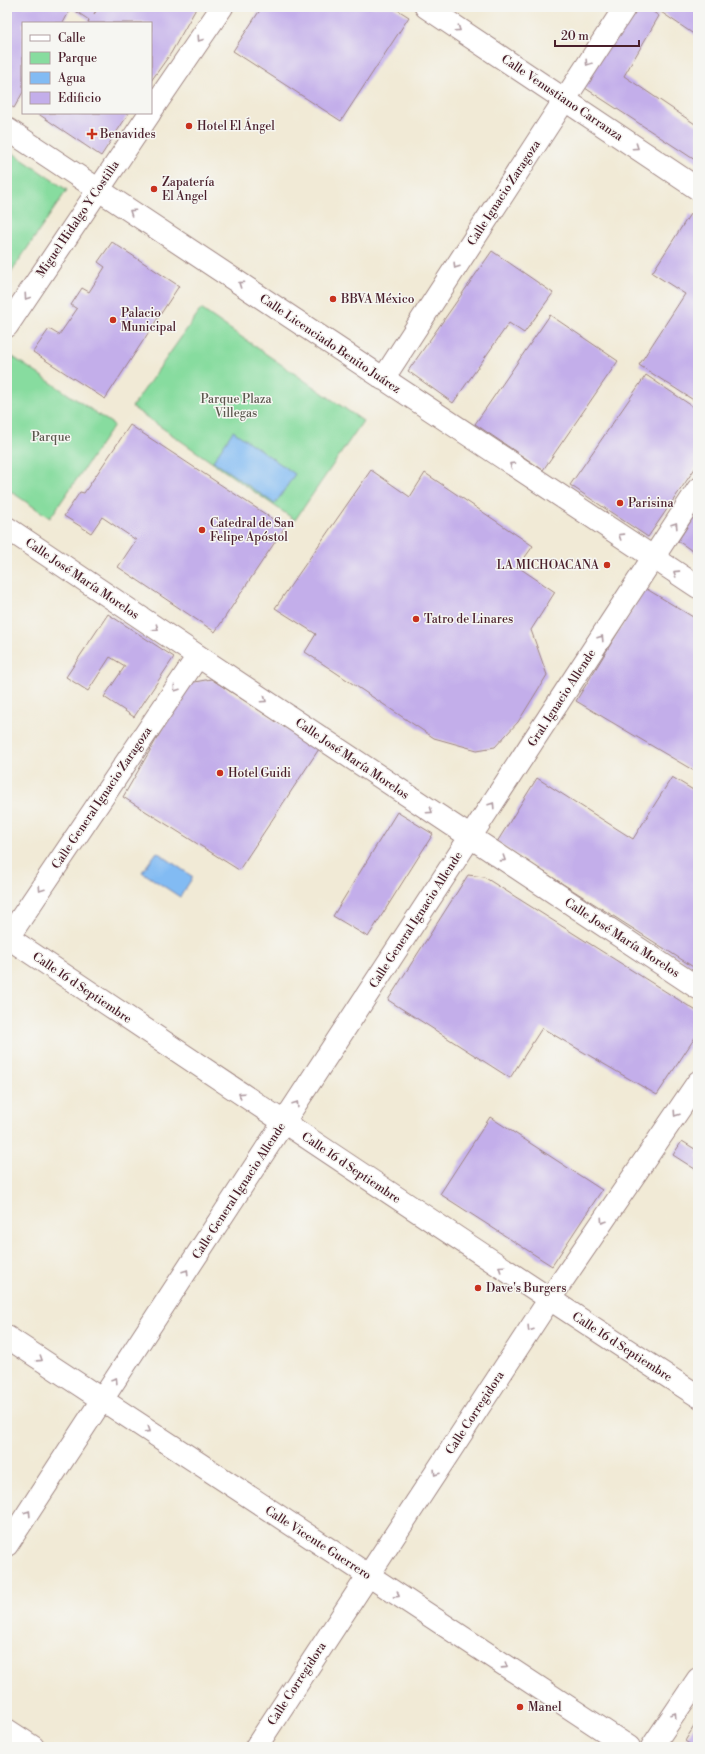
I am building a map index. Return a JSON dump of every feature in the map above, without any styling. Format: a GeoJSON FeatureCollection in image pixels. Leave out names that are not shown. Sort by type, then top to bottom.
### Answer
{"type":"FeatureCollection","features":[{"type":"Feature","properties":{"kind":"street","name":"Miguel Hidalgo Y Costilla"},"geometry":{"type":"LineString","coordinates":[[152,109],[222,7]]}},
{"type":"Feature","properties":{"kind":"street","name":"Calle Venustiano Carranza"},"geometry":{"type":"LineString","coordinates":[[426,7],[698,188]]}},
{"type":"Feature","properties":{"kind":"street","name":"Calle Ignacio Zaragoza"},"geometry":{"type":"LineString","coordinates":[[383,379],[625,7]]}},
{"type":"Feature","properties":{"kind":"street","name":"Miguel Hidalgo Y Costilla"},"geometry":{"type":"LineString","coordinates":[[7,326],[149,114]]}},
{"type":"Feature","properties":{"kind":"street","name":"Calle Licenciado Benito Juárez"},"geometry":{"type":"LineString","coordinates":[[7,129],[698,587]]}},
{"type":"Feature","properties":{"kind":"street"},"geometry":{"type":"LineString","coordinates":[[653,558],[698,490]]}},
{"type":"Feature","properties":{"kind":"street","name":"Calle José María Morelos"},"geometry":{"type":"LineString","coordinates":[[7,528],[470,838],[698,988]]}},
{"type":"Feature","properties":{"kind":"street","name":"Gral. Ignacio Allende"},"geometry":{"type":"LineString","coordinates":[[470,838],[653,558]]}},
{"type":"Feature","properties":{"kind":"street","name":"Calle General Ignacio Zaragoza"},"geometry":{"type":"LineString","coordinates":[[7,938],[198,656]]}},
{"type":"Feature","properties":{"kind":"street","name":"Calle General Ignacio Allende"},"geometry":{"type":"LineString","coordinates":[[7,1545],[470,838]]}},
{"type":"Feature","properties":{"kind":"street","name":"Calle 16 d Septiembre"},"geometry":{"type":"LineString","coordinates":[[7,938],[549,1300],[698,1396]]}},
{"type":"Feature","properties":{"kind":"street","name":"Calle Corregidora"},"geometry":{"type":"LineString","coordinates":[[256,1747],[549,1300],[698,1082]]}},
{"type":"Feature","properties":{"kind":"street","name":"Calle Vicente Guerrero"},"geometry":{"type":"LineString","coordinates":[[7,1337],[629,1747]]}},
{"type":"Feature","properties":{"kind":"street"},"geometry":{"type":"LineString","coordinates":[[652,1747],[698,1679]]}},
{"type":"Feature","properties":{"kind":"street"},"geometry":{"type":"LineString","coordinates":[[7,1730],[33,1747]]}},
{"type":"Feature","properties":{"kind":"green space"},"geometry":{"type":"Polygon","coordinates":[[[7,149],[67,190],[7,278],[7,149]]]}},
{"type":"Feature","properties":{"kind":"green space","name":"Parque Plaza Villegas"},"geometry":{"type":"Polygon","coordinates":[[[201,309],[363,421],[295,520],[132,407],[201,309]]]}},
{"type":"Feature","properties":{"kind":"green space","name":"Parque"},"geometry":{"type":"Polygon","coordinates":[[[7,353],[114,425],[50,518],[7,489],[7,353]]]}},
{"type":"Feature","properties":{"kind":"water"},"geometry":{"type":"Polygon","coordinates":[[[233,431],[295,474],[275,504],[213,461],[233,431]]]}},
{"type":"Feature","properties":{"kind":"water"},"geometry":{"type":"Polygon","coordinates":[[[157,852],[193,877],[180,897],[142,872],[157,852]]]}},
{"type":"Feature","properties":{"kind":"building"},"geometry":{"type":"Polygon","coordinates":[[[7,7],[98,7],[94,14],[99,7],[197,7],[171,53],[152,80],[152,22],[88,22],[89,20],[71,8],[64,22],[22,22],[22,94],[14,108],[7,104],[7,7]]]}},
{"type":"Feature","properties":{"kind":"building"},"geometry":{"type":"Polygon","coordinates":[[[262,7],[393,7],[409,17],[341,121],[233,51],[262,7]]]}},
{"type":"Feature","properties":{"kind":"building"},"geometry":{"type":"Polygon","coordinates":[[[633,7],[646,7],[659,16],[624,76],[698,126],[698,162],[582,86],[633,7]]]}},
{"type":"Feature","properties":{"kind":"building"},"geometry":{"type":"Polygon","coordinates":[[[660,7],[698,7],[698,37],[658,10],[660,7]]]}},
{"type":"Feature","properties":{"kind":"building","name":"Benavides"},"geometry":{"type":"Polygon","coordinates":[[[38,114],[128,114],[101,156],[38,114]]]}},
{"type":"Feature","properties":{"kind":"building"},"geometry":{"type":"Polygon","coordinates":[[[690,214],[698,219],[698,403],[639,365],[685,294],[652,273],[690,214]]]}},
{"type":"Feature","properties":{"kind":"building","name":"Palacio Municipal"},"geometry":{"type":"Polygon","coordinates":[[[112,242],[179,286],[105,399],[33,352],[49,329],[59,335],[77,309],[71,305],[82,288],[89,292],[105,267],[98,262],[112,242]]]}},
{"type":"Feature","properties":{"kind":"building"},"geometry":{"type":"Polygon","coordinates":[[[492,251],[553,293],[524,333],[509,323],[453,403],[408,371],[492,251]]]}},
{"type":"Feature","properties":{"kind":"building"},"geometry":{"type":"Polygon","coordinates":[[[550,315],[618,361],[543,470],[475,424],[550,315]]]}},
{"type":"Feature","properties":{"kind":"building"},"geometry":{"type":"Polygon","coordinates":[[[646,375],[698,410],[698,464],[648,537],[570,485],[646,375]]]}},
{"type":"Feature","properties":{"kind":"building","name":"Catedral de San Felipe Apóstol"},"geometry":{"type":"Polygon","coordinates":[[[130,425],[285,527],[215,632],[118,567],[136,540],[102,517],[91,533],[64,516],[80,492],[84,493],[130,425]]]}},
{"type":"Feature","properties":{"kind":"building","name":"Tatro de Linares"},"geometry":{"type":"Polygon","coordinates":[[[371,470],[410,497],[425,473],[533,546],[518,567],[555,592],[531,630],[547,675],[518,722],[495,747],[477,750],[434,738],[305,652],[316,634],[275,608],[371,470]]]}},
{"type":"Feature","properties":{"kind":"building"},"geometry":{"type":"Polygon","coordinates":[[[698,510],[698,555],[678,541],[698,510]]]}},
{"type":"Feature","properties":{"kind":"building"},"geometry":{"type":"Polygon","coordinates":[[[645,588],[698,620],[698,768],[696,772],[576,701],[645,588]]]}},
{"type":"Feature","properties":{"kind":"building"},"geometry":{"type":"Polygon","coordinates":[[[108,614],[174,657],[134,717],[104,697],[125,666],[110,657],[88,691],[66,677],[108,614]]]}},
{"type":"Feature","properties":{"kind":"building","name":"Hotel Guidi"},"geometry":{"type":"Polygon","coordinates":[[[211,679],[319,749],[239,870],[123,797],[189,683],[211,679]]]}},
{"type":"Feature","properties":{"kind":"building"},"geometry":{"type":"Polygon","coordinates":[[[672,777],[698,793],[698,970],[497,842],[537,778],[633,839],[672,777]]]}},
{"type":"Feature","properties":{"kind":"building"},"geometry":{"type":"Polygon","coordinates":[[[397,812],[433,834],[368,937],[333,916],[397,812]]]}},
{"type":"Feature","properties":{"kind":"building"},"geometry":{"type":"Polygon","coordinates":[[[468,875],[484,877],[698,1012],[698,1033],[657,1095],[542,1028],[510,1078],[388,1000],[468,875]]]}},
{"type":"Feature","properties":{"kind":"building"},"geometry":{"type":"Polygon","coordinates":[[[490,1117],[602,1190],[552,1266],[440,1194],[490,1117]]]}},
{"type":"Feature","properties":{"kind":"building"},"geometry":{"type":"Polygon","coordinates":[[[682,1141],[698,1151],[698,1171],[673,1155],[682,1141]]]}},
{"type":"Feature","properties":{"kind":"building"},"geometry":{"type":"Polygon","coordinates":[[[698,1720],[698,1747],[694,1747],[685,1741],[698,1720]]]}},
{"type":"Feature","properties":{"kind":"place","name":"Hotel El Ángel"},"geometry":{"type":"Point","coordinates":[189,126]}},
{"type":"Feature","properties":{"kind":"place","name":"Benavides"},"geometry":{"type":"Point","coordinates":[92,134]}},
{"type":"Feature","properties":{"kind":"place","name":"Zapatería El Angel"},"geometry":{"type":"Point","coordinates":[154,189]}},
{"type":"Feature","properties":{"kind":"place","name":"BBVA México"},"geometry":{"type":"Point","coordinates":[333,299]}},
{"type":"Feature","properties":{"kind":"place","name":"Palacio Municipal"},"geometry":{"type":"Point","coordinates":[113,320]}},
{"type":"Feature","properties":{"kind":"place","name":"Parisina"},"geometry":{"type":"Point","coordinates":[620,503]}},
{"type":"Feature","properties":{"kind":"place","name":"Catedral de San Felipe Apóstol"},"geometry":{"type":"Point","coordinates":[202,530]}},
{"type":"Feature","properties":{"kind":"place","name":"LA MICHOACANA"},"geometry":{"type":"Point","coordinates":[607,565]}},
{"type":"Feature","properties":{"kind":"place","name":"Tatro de Linares"},"geometry":{"type":"Point","coordinates":[416,619]}},
{"type":"Feature","properties":{"kind":"place","name":"Hotel Guidi"},"geometry":{"type":"Point","coordinates":[220,773]}},
{"type":"Feature","properties":{"kind":"place","name":"Dave's Burgers"},"geometry":{"type":"Point","coordinates":[478,1288]}},
{"type":"Feature","properties":{"kind":"place","name":"Manel"},"geometry":{"type":"Point","coordinates":[520,1707]}}]}
